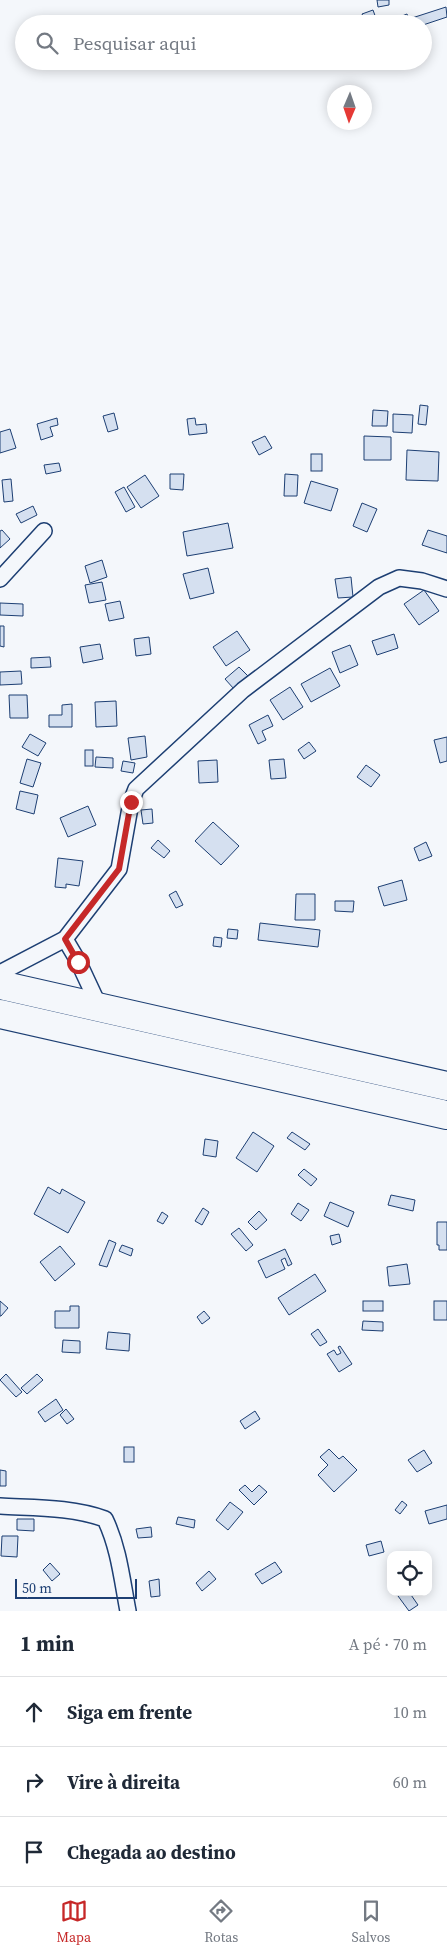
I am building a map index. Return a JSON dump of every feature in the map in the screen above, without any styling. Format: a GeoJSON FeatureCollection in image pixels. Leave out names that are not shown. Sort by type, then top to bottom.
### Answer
{"type":"FeatureCollection","features":[{"type":"Feature","properties":{"kind":"highway"},"geometry":{"type":"LineString","coordinates":[[0,985],[447,1086]]}},
{"type":"Feature","properties":{"kind":"highway"},"geometry":{"type":"LineString","coordinates":[[0,1014],[447,1115]]}},
{"type":"Feature","properties":{"kind":"street"},"geometry":{"type":"LineString","coordinates":[[0,579],[44,531]]}},
{"type":"Feature","properties":{"kind":"street"},"geometry":{"type":"LineString","coordinates":[[0,973],[65,939],[119,869],[131,802],[136,789],[244,690],[379,586],[399,578],[422,581],[447,589]]}},
{"type":"Feature","properties":{"kind":"street"},"geometry":{"type":"LineString","coordinates":[[65,939],[99,1006]]}},
{"type":"Feature","properties":{"kind":"street"},"geometry":{"type":"LineString","coordinates":[[0,1506],[36,1507],[94,1515],[105,1519],[112,1533],[118,1557],[128,1611]]}},
{"type":"Feature","properties":{"kind":"building"},"geometry":{"type":"Polygon","coordinates":[[[377,0],[389,0],[389,5],[378,7],[377,0]]]}},
{"type":"Feature","properties":{"kind":"building"},"geometry":{"type":"Polygon","coordinates":[[[446,7],[447,17],[432,22],[432,15],[421,15],[446,7]]]}},
{"type":"Feature","properties":{"kind":"building"},"geometry":{"type":"Polygon","coordinates":[[[373,10],[375,15],[362,15],[373,10]]]}},
{"type":"Feature","properties":{"kind":"building"},"geometry":{"type":"Polygon","coordinates":[[[420,405],[428,406],[426,425],[418,424],[420,405]]]}},
{"type":"Feature","properties":{"kind":"building"},"geometry":{"type":"Polygon","coordinates":[[[373,410],[388,411],[387,426],[372,426],[373,410]]]}},
{"type":"Feature","properties":{"kind":"building"},"geometry":{"type":"Polygon","coordinates":[[[114,413],[118,429],[108,432],[103,416],[114,413]]]}},
{"type":"Feature","properties":{"kind":"building"},"geometry":{"type":"Polygon","coordinates":[[[393,414],[413,415],[412,433],[393,432],[393,414]]]}},
{"type":"Feature","properties":{"kind":"building"},"geometry":{"type":"Polygon","coordinates":[[[57,418],[58,425],[50,427],[53,436],[41,440],[37,424],[57,418]]]}},
{"type":"Feature","properties":{"kind":"building"},"geometry":{"type":"Polygon","coordinates":[[[195,418],[196,425],[206,424],[207,433],[189,435],[187,419],[195,418]]]}},
{"type":"Feature","properties":{"kind":"building"},"geometry":{"type":"Polygon","coordinates":[[[10,429],[16,448],[0,453],[0,432],[10,429]]]}},
{"type":"Feature","properties":{"kind":"building"},"geometry":{"type":"Polygon","coordinates":[[[265,436],[272,448],[259,455],[252,442],[265,436]]]}},
{"type":"Feature","properties":{"kind":"building"},"geometry":{"type":"Polygon","coordinates":[[[364,436],[391,437],[391,460],[364,460],[364,436]]]}},
{"type":"Feature","properties":{"kind":"building"},"geometry":{"type":"Polygon","coordinates":[[[407,450],[439,452],[438,481],[406,480],[407,450]]]}},
{"type":"Feature","properties":{"kind":"building"},"geometry":{"type":"Polygon","coordinates":[[[311,454],[322,454],[322,471],[311,471],[311,454]]]}},
{"type":"Feature","properties":{"kind":"building"},"geometry":{"type":"Polygon","coordinates":[[[59,463],[61,471],[46,474],[44,465],[59,463]]]}},
{"type":"Feature","properties":{"kind":"building"},"geometry":{"type":"Polygon","coordinates":[[[170,474],[184,474],[183,490],[170,489],[170,474]]]}},
{"type":"Feature","properties":{"kind":"building"},"geometry":{"type":"Polygon","coordinates":[[[285,474],[298,475],[297,496],[284,496],[285,474]]]}},
{"type":"Feature","properties":{"kind":"building"},"geometry":{"type":"Polygon","coordinates":[[[145,475],[159,496],[141,508],[127,487],[145,475]]]}},
{"type":"Feature","properties":{"kind":"building"},"geometry":{"type":"Polygon","coordinates":[[[11,479],[13,501],[4,502],[2,480],[11,479]]]}},
{"type":"Feature","properties":{"kind":"building"},"geometry":{"type":"Polygon","coordinates":[[[311,481],[338,489],[331,511],[304,503],[311,481]]]}},
{"type":"Feature","properties":{"kind":"building"},"geometry":{"type":"Polygon","coordinates":[[[124,487],[135,507],[126,512],[115,492],[124,487]]]}},
{"type":"Feature","properties":{"kind":"building"},"geometry":{"type":"Polygon","coordinates":[[[362,503],[377,509],[367,532],[353,526],[362,503]]]}},
{"type":"Feature","properties":{"kind":"building"},"geometry":{"type":"Polygon","coordinates":[[[33,506],[37,515],[21,523],[16,514],[33,506]]]}},
{"type":"Feature","properties":{"kind":"building"},"geometry":{"type":"Polygon","coordinates":[[[228,523],[233,548],[187,556],[183,532],[228,523]]]}},
{"type":"Feature","properties":{"kind":"building"},"geometry":{"type":"Polygon","coordinates":[[[2,530],[10,539],[0,548],[0,531],[2,530]]]}},
{"type":"Feature","properties":{"kind":"building"},"geometry":{"type":"Polygon","coordinates":[[[428,530],[447,536],[447,553],[422,545],[428,530]]]}},
{"type":"Feature","properties":{"kind":"building"},"geometry":{"type":"Polygon","coordinates":[[[102,560],[107,577],[90,583],[85,566],[102,560]]]}},
{"type":"Feature","properties":{"kind":"building"},"geometry":{"type":"Polygon","coordinates":[[[208,568],[214,593],[190,599],[183,574],[208,568]]]}},
{"type":"Feature","properties":{"kind":"building"},"geometry":{"type":"Polygon","coordinates":[[[351,577],[353,597],[338,598],[335,579],[351,577]]]}},
{"type":"Feature","properties":{"kind":"building"},"geometry":{"type":"Polygon","coordinates":[[[102,582],[106,600],[89,603],[85,585],[102,582]]]}},
{"type":"Feature","properties":{"kind":"building"},"geometry":{"type":"Polygon","coordinates":[[[424,590],[439,611],[419,625],[404,604],[424,590]]]}},
{"type":"Feature","properties":{"kind":"building"},"geometry":{"type":"Polygon","coordinates":[[[120,601],[124,618],[109,621],[105,604],[120,601]]]}},
{"type":"Feature","properties":{"kind":"building"},"geometry":{"type":"Polygon","coordinates":[[[0,603],[23,604],[23,616],[0,615],[0,603]]]}},
{"type":"Feature","properties":{"kind":"building"},"geometry":{"type":"Polygon","coordinates":[[[0,626],[4,626],[4,647],[0,646],[0,626]]]}},
{"type":"Feature","properties":{"kind":"building"},"geometry":{"type":"Polygon","coordinates":[[[237,631],[250,650],[226,666],[213,647],[237,631]]]}},
{"type":"Feature","properties":{"kind":"building"},"geometry":{"type":"Polygon","coordinates":[[[394,634],[398,648],[377,655],[372,641],[394,634]]]}},
{"type":"Feature","properties":{"kind":"building"},"geometry":{"type":"Polygon","coordinates":[[[149,637],[151,654],[136,656],[134,639],[149,637]]]}},
{"type":"Feature","properties":{"kind":"building"},"geometry":{"type":"Polygon","coordinates":[[[100,644],[103,659],[83,663],[80,647],[100,644]]]}},
{"type":"Feature","properties":{"kind":"building"},"geometry":{"type":"Polygon","coordinates":[[[350,645],[358,665],[340,673],[332,652],[350,645]]]}},
{"type":"Feature","properties":{"kind":"building"},"geometry":{"type":"Polygon","coordinates":[[[50,657],[51,667],[31,668],[31,658],[50,657]]]}},
{"type":"Feature","properties":{"kind":"building"},"geometry":{"type":"Polygon","coordinates":[[[239,667],[248,676],[234,689],[225,679],[239,667]]]}},
{"type":"Feature","properties":{"kind":"building"},"geometry":{"type":"Polygon","coordinates":[[[330,668],[340,686],[311,702],[301,684],[330,668]]]}},
{"type":"Feature","properties":{"kind":"building"},"geometry":{"type":"Polygon","coordinates":[[[21,671],[22,684],[0,685],[0,672],[21,671]]]}},
{"type":"Feature","properties":{"kind":"building"},"geometry":{"type":"Polygon","coordinates":[[[290,687],[303,707],[283,720],[270,700],[290,687]]]}},
{"type":"Feature","properties":{"kind":"building"},"geometry":{"type":"Polygon","coordinates":[[[9,695],[27,695],[28,718],[10,718],[9,695]]]}},
{"type":"Feature","properties":{"kind":"building"},"geometry":{"type":"Polygon","coordinates":[[[116,701],[117,726],[96,727],[95,702],[116,701]]]}},
{"type":"Feature","properties":{"kind":"building"},"geometry":{"type":"Polygon","coordinates":[[[72,704],[72,727],[49,727],[49,715],[62,715],[62,705],[72,704]]]}},
{"type":"Feature","properties":{"kind":"building"},"geometry":{"type":"Polygon","coordinates":[[[268,715],[273,726],[262,731],[266,740],[258,744],[249,725],[268,715]]]}},
{"type":"Feature","properties":{"kind":"building"},"geometry":{"type":"Polygon","coordinates":[[[30,734],[46,743],[38,756],[22,747],[30,734]]]}},
{"type":"Feature","properties":{"kind":"building"},"geometry":{"type":"Polygon","coordinates":[[[145,736],[147,757],[131,760],[128,738],[145,736]]]}},
{"type":"Feature","properties":{"kind":"building"},"geometry":{"type":"Polygon","coordinates":[[[447,737],[447,761],[440,763],[434,740],[447,737]]]}},
{"type":"Feature","properties":{"kind":"building"},"geometry":{"type":"Polygon","coordinates":[[[309,742],[316,751],[304,759],[298,750],[309,742]]]}},
{"type":"Feature","properties":{"kind":"building"},"geometry":{"type":"Polygon","coordinates":[[[85,750],[93,750],[93,766],[85,766],[85,750]]]}},
{"type":"Feature","properties":{"kind":"building"},"geometry":{"type":"Polygon","coordinates":[[[96,757],[113,758],[113,768],[95,767],[96,757]]]}},
{"type":"Feature","properties":{"kind":"building"},"geometry":{"type":"Polygon","coordinates":[[[27,759],[41,763],[33,787],[20,783],[27,759]]]}},
{"type":"Feature","properties":{"kind":"building"},"geometry":{"type":"Polygon","coordinates":[[[284,759],[286,778],[271,779],[269,760],[284,759]]]}},
{"type":"Feature","properties":{"kind":"building"},"geometry":{"type":"Polygon","coordinates":[[[217,760],[218,782],[199,783],[198,761],[217,760]]]}},
{"type":"Feature","properties":{"kind":"building"},"geometry":{"type":"Polygon","coordinates":[[[123,761],[135,763],[133,773],[121,771],[123,761]]]}},
{"type":"Feature","properties":{"kind":"building"},"geometry":{"type":"Polygon","coordinates":[[[366,765],[380,775],[371,787],[357,777],[366,765]]]}},
{"type":"Feature","properties":{"kind":"building"},"geometry":{"type":"Polygon","coordinates":[[[20,791],[38,795],[34,814],[16,809],[20,791]]]}},
{"type":"Feature","properties":{"kind":"building"},"geometry":{"type":"Polygon","coordinates":[[[88,806],[96,825],[68,837],[60,818],[88,806]]]}},
{"type":"Feature","properties":{"kind":"building"},"geometry":{"type":"Polygon","coordinates":[[[152,809],[153,823],[143,824],[141,810],[152,809]]]}},
{"type":"Feature","properties":{"kind":"building"},"geometry":{"type":"Polygon","coordinates":[[[213,822],[239,846],[221,865],[195,841],[213,822]]]}},
{"type":"Feature","properties":{"kind":"building"},"geometry":{"type":"Polygon","coordinates":[[[158,840],[170,851],[164,858],[151,848],[158,840]]]}},
{"type":"Feature","properties":{"kind":"building"},"geometry":{"type":"Polygon","coordinates":[[[426,842],[432,856],[419,861],[414,848],[426,842]]]}},
{"type":"Feature","properties":{"kind":"building"},"geometry":{"type":"Polygon","coordinates":[[[58,858],[83,861],[79,886],[66,884],[66,888],[55,887],[58,858]]]}},
{"type":"Feature","properties":{"kind":"building"},"geometry":{"type":"Polygon","coordinates":[[[402,880],[407,900],[384,906],[378,887],[402,880]]]}},
{"type":"Feature","properties":{"kind":"building"},"geometry":{"type":"Polygon","coordinates":[[[176,891],[183,905],[176,908],[169,895],[176,891]]]}},
{"type":"Feature","properties":{"kind":"building"},"geometry":{"type":"Polygon","coordinates":[[[296,894],[315,894],[315,920],[295,920],[296,894]]]}},
{"type":"Feature","properties":{"kind":"building"},"geometry":{"type":"Polygon","coordinates":[[[335,901],[354,901],[353,912],[335,911],[335,901]]]}},
{"type":"Feature","properties":{"kind":"building"},"geometry":{"type":"Polygon","coordinates":[[[260,923],[320,930],[318,947],[258,940],[260,923]]]}},
{"type":"Feature","properties":{"kind":"building"},"geometry":{"type":"Polygon","coordinates":[[[228,929],[238,930],[237,939],[227,938],[228,929]]]}},
{"type":"Feature","properties":{"kind":"building"},"geometry":{"type":"Polygon","coordinates":[[[214,937],[222,938],[221,947],[213,946],[214,937]]]}},
{"type":"Feature","properties":{"kind":"building"},"geometry":{"type":"Polygon","coordinates":[[[253,1132],[274,1146],[257,1172],[236,1158],[253,1132]]]}},
{"type":"Feature","properties":{"kind":"building"},"geometry":{"type":"Polygon","coordinates":[[[292,1132],[310,1144],[305,1150],[287,1138],[292,1132]]]}},
{"type":"Feature","properties":{"kind":"building"},"geometry":{"type":"Polygon","coordinates":[[[205,1139],[218,1141],[216,1157],[203,1155],[205,1139]]]}},
{"type":"Feature","properties":{"kind":"building"},"geometry":{"type":"Polygon","coordinates":[[[304,1169],[317,1179],[311,1186],[298,1175],[304,1169]]]}},
{"type":"Feature","properties":{"kind":"building"},"geometry":{"type":"Polygon","coordinates":[[[48,1187],[60,1194],[62,1189],[85,1202],[68,1233],[34,1214],[48,1187]]]}},
{"type":"Feature","properties":{"kind":"building"},"geometry":{"type":"Polygon","coordinates":[[[391,1195],[415,1200],[413,1211],[388,1205],[391,1195]]]}},
{"type":"Feature","properties":{"kind":"building"},"geometry":{"type":"Polygon","coordinates":[[[330,1202],[354,1212],[348,1227],[324,1216],[330,1202]]]}},
{"type":"Feature","properties":{"kind":"building"},"geometry":{"type":"Polygon","coordinates":[[[298,1203],[309,1210],[301,1221],[291,1214],[298,1203]]]}},
{"type":"Feature","properties":{"kind":"building"},"geometry":{"type":"Polygon","coordinates":[[[203,1208],[209,1212],[202,1225],[195,1221],[203,1208]]]}},
{"type":"Feature","properties":{"kind":"building"},"geometry":{"type":"Polygon","coordinates":[[[259,1211],[267,1220],[256,1230],[248,1222],[259,1211]]]}},
{"type":"Feature","properties":{"kind":"building"},"geometry":{"type":"Polygon","coordinates":[[[162,1212],[168,1216],[163,1224],[157,1221],[162,1212]]]}},
{"type":"Feature","properties":{"kind":"building"},"geometry":{"type":"Polygon","coordinates":[[[437,1222],[447,1222],[447,1250],[439,1250],[439,1245],[437,1245],[437,1222]]]}},
{"type":"Feature","properties":{"kind":"building"},"geometry":{"type":"Polygon","coordinates":[[[239,1228],[253,1245],[246,1251],[231,1234],[239,1228]]]}},
{"type":"Feature","properties":{"kind":"building"},"geometry":{"type":"Polygon","coordinates":[[[339,1234],[341,1242],[332,1245],[330,1236],[339,1234]]]}},
{"type":"Feature","properties":{"kind":"building"},"geometry":{"type":"Polygon","coordinates":[[[109,1240],[116,1243],[107,1267],[99,1265],[109,1240]]]}},
{"type":"Feature","properties":{"kind":"building"},"geometry":{"type":"Polygon","coordinates":[[[122,1245],[133,1249],[131,1256],[119,1251],[122,1245]]]}},
{"type":"Feature","properties":{"kind":"building"},"geometry":{"type":"Polygon","coordinates":[[[60,1246],[75,1264],[55,1281],[40,1262],[60,1246]]]}},
{"type":"Feature","properties":{"kind":"building"},"geometry":{"type":"Polygon","coordinates":[[[285,1249],[292,1264],[288,1266],[285,1258],[281,1260],[285,1269],[266,1278],[258,1261],[285,1249]]]}},
{"type":"Feature","properties":{"kind":"building"},"geometry":{"type":"Polygon","coordinates":[[[407,1264],[410,1284],[389,1286],[387,1267],[407,1264]]]}},
{"type":"Feature","properties":{"kind":"building"},"geometry":{"type":"Polygon","coordinates":[[[315,1274],[326,1291],[289,1315],[278,1298],[315,1274]]]}},
{"type":"Feature","properties":{"kind":"building"},"geometry":{"type":"Polygon","coordinates":[[[0,1301],[8,1308],[1,1316],[0,1316],[0,1301]]]}},
{"type":"Feature","properties":{"kind":"building"},"geometry":{"type":"Polygon","coordinates":[[[363,1301],[383,1301],[383,1311],[363,1311],[363,1301]]]}},
{"type":"Feature","properties":{"kind":"building"},"geometry":{"type":"Polygon","coordinates":[[[434,1301],[447,1301],[447,1320],[434,1320],[434,1301]]]}},
{"type":"Feature","properties":{"kind":"building"},"geometry":{"type":"Polygon","coordinates":[[[70,1306],[79,1306],[79,1328],[55,1328],[55,1311],[70,1311],[70,1306]]]}},
{"type":"Feature","properties":{"kind":"building"},"geometry":{"type":"Polygon","coordinates":[[[204,1311],[210,1318],[202,1324],[197,1317],[204,1311]]]}},
{"type":"Feature","properties":{"kind":"building"},"geometry":{"type":"Polygon","coordinates":[[[363,1321],[383,1322],[383,1331],[362,1330],[363,1321]]]}},
{"type":"Feature","properties":{"kind":"building"},"geometry":{"type":"Polygon","coordinates":[[[318,1329],[327,1342],[320,1346],[311,1334],[318,1329]]]}},
{"type":"Feature","properties":{"kind":"building"},"geometry":{"type":"Polygon","coordinates":[[[108,1332],[130,1334],[129,1351],[106,1349],[108,1332]]]}},
{"type":"Feature","properties":{"kind":"building"},"geometry":{"type":"Polygon","coordinates":[[[63,1340],[80,1341],[80,1353],[62,1352],[63,1340]]]}},
{"type":"Feature","properties":{"kind":"building"},"geometry":{"type":"Polygon","coordinates":[[[340,1346],[352,1364],[339,1372],[327,1354],[334,1350],[337,1355],[341,1353],[338,1347],[340,1346]]]}},
{"type":"Feature","properties":{"kind":"building"},"geometry":{"type":"Polygon","coordinates":[[[6,1374],[22,1392],[16,1397],[0,1380],[6,1374]]]}},
{"type":"Feature","properties":{"kind":"building"},"geometry":{"type":"Polygon","coordinates":[[[37,1374],[43,1380],[27,1394],[21,1388],[37,1374]]]}},
{"type":"Feature","properties":{"kind":"building"},"geometry":{"type":"Polygon","coordinates":[[[56,1399],[63,1410],[45,1422],[38,1412],[56,1399]]]}},
{"type":"Feature","properties":{"kind":"building"},"geometry":{"type":"Polygon","coordinates":[[[66,1409],[74,1419],[67,1424],[60,1415],[66,1409]]]}},
{"type":"Feature","properties":{"kind":"building"},"geometry":{"type":"Polygon","coordinates":[[[255,1411],[260,1419],[245,1429],[240,1421],[255,1411]]]}},
{"type":"Feature","properties":{"kind":"building"},"geometry":{"type":"Polygon","coordinates":[[[124,1447],[134,1447],[134,1462],[124,1462],[124,1447]]]}},
{"type":"Feature","properties":{"kind":"building"},"geometry":{"type":"Polygon","coordinates":[[[329,1449],[339,1459],[343,1456],[357,1470],[334,1492],[318,1475],[328,1465],[320,1457],[329,1449]]]}},
{"type":"Feature","properties":{"kind":"building"},"geometry":{"type":"Polygon","coordinates":[[[424,1450],[432,1463],[417,1472],[408,1460],[424,1450]]]}},
{"type":"Feature","properties":{"kind":"building"},"geometry":{"type":"Polygon","coordinates":[[[0,1470],[6,1471],[6,1486],[0,1486],[0,1470]]]}},
{"type":"Feature","properties":{"kind":"building"},"geometry":{"type":"Polygon","coordinates":[[[245,1485],[252,1492],[259,1485],[267,1492],[254,1505],[239,1490],[245,1485]]]}},
{"type":"Feature","properties":{"kind":"building"},"geometry":{"type":"Polygon","coordinates":[[[402,1501],[407,1505],[400,1514],[395,1510],[402,1501]]]}},
{"type":"Feature","properties":{"kind":"building"},"geometry":{"type":"Polygon","coordinates":[[[230,1502],[243,1512],[228,1530],[216,1520],[230,1502]]]}},
{"type":"Feature","properties":{"kind":"building"},"geometry":{"type":"Polygon","coordinates":[[[447,1505],[447,1519],[429,1524],[425,1511],[447,1505]]]}},
{"type":"Feature","properties":{"kind":"building"},"geometry":{"type":"Polygon","coordinates":[[[178,1517],[195,1520],[194,1528],[176,1524],[178,1517]]]}},
{"type":"Feature","properties":{"kind":"building"},"geometry":{"type":"Polygon","coordinates":[[[17,1519],[34,1519],[34,1531],[17,1530],[17,1519]]]}},
{"type":"Feature","properties":{"kind":"building"},"geometry":{"type":"Polygon","coordinates":[[[151,1527],[152,1537],[138,1538],[136,1529],[151,1527]]]}},
{"type":"Feature","properties":{"kind":"building"},"geometry":{"type":"Polygon","coordinates":[[[2,1536],[18,1536],[17,1557],[1,1556],[2,1536]]]}},
{"type":"Feature","properties":{"kind":"building"},"geometry":{"type":"Polygon","coordinates":[[[381,1541],[384,1552],[369,1556],[366,1545],[381,1541]]]}},
{"type":"Feature","properties":{"kind":"building"},"geometry":{"type":"Polygon","coordinates":[[[275,1562],[282,1572],[262,1584],[255,1574],[275,1562]]]}},
{"type":"Feature","properties":{"kind":"building"},"geometry":{"type":"Polygon","coordinates":[[[50,1563],[60,1574],[52,1581],[43,1570],[50,1563]]]}},
{"type":"Feature","properties":{"kind":"building"},"geometry":{"type":"Polygon","coordinates":[[[209,1571],[216,1579],[202,1591],[196,1583],[209,1571]]]}},
{"type":"Feature","properties":{"kind":"building"},"geometry":{"type":"Polygon","coordinates":[[[159,1579],[160,1596],[151,1597],[149,1581],[159,1579]]]}},
{"type":"Feature","properties":{"kind":"building"},"geometry":{"type":"Polygon","coordinates":[[[398,1596],[412,1596],[418,1605],[409,1611],[398,1596]]]}},
{"type":"Feature","properties":{"kind":"route"},"geometry":{"type":"LineString","coordinates":[[78,962],[65,939],[119,869],[131,802]]}}]}
